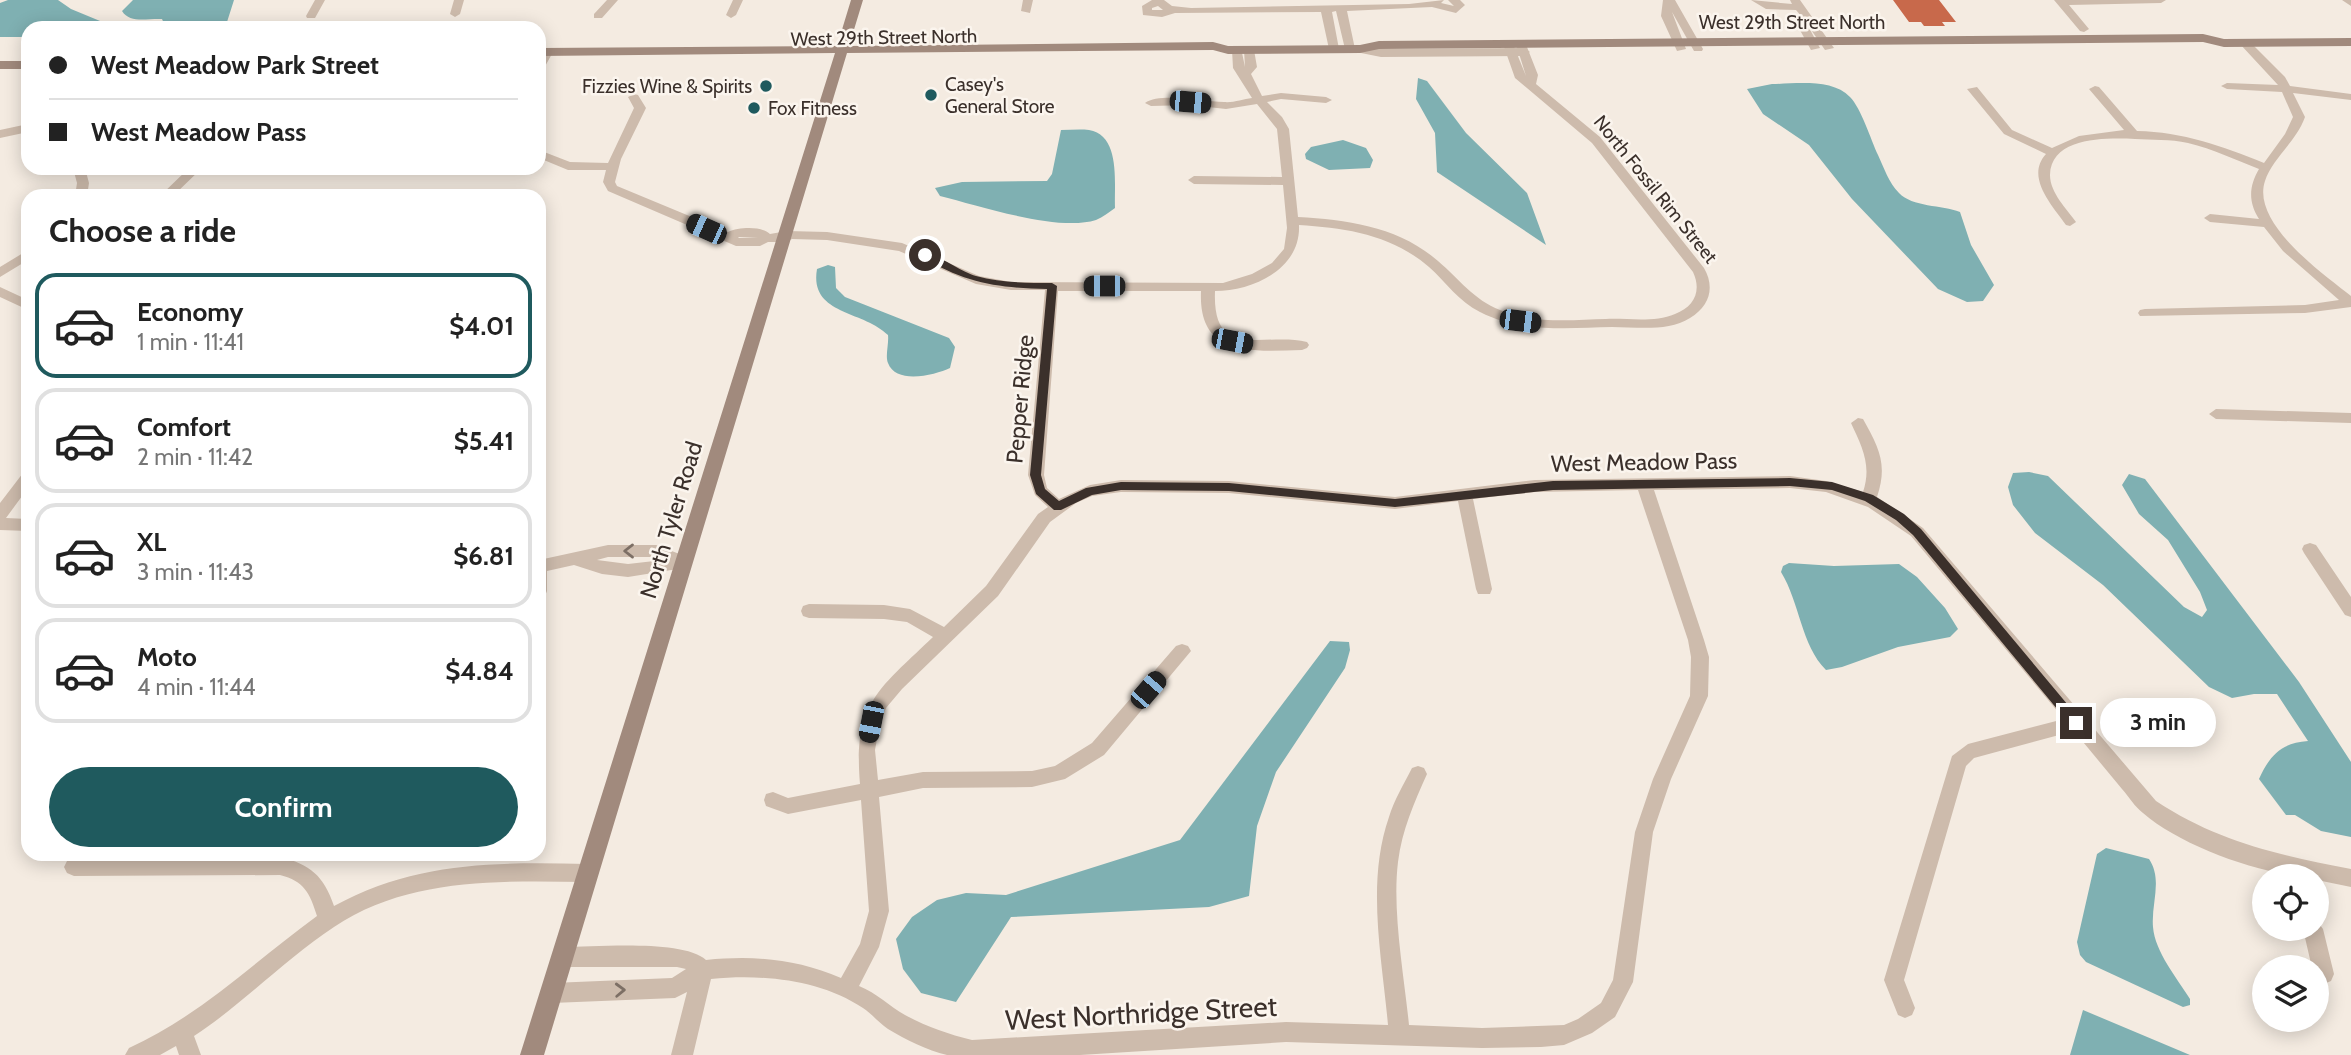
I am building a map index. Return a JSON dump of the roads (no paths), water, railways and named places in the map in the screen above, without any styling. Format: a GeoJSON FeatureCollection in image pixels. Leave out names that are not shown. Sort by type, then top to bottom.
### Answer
{"type":"FeatureCollection","features":[{"type":"Feature","properties":{"kind":"main road","name":"North Tyler Road"},"geometry":{"type":"LineString","coordinates":[[532,1055],[857,0]]}},
{"type":"Feature","properties":{"kind":"main road","name":"West 29th Street North"},"geometry":{"type":"LineString","coordinates":[[1516,48],[2021,44],[2209,47],[2233,43],[2351,42]]}},
{"type":"Feature","properties":{"kind":"main road","name":"West 29th Street North"},"geometry":{"type":"LineString","coordinates":[[546,58],[1021,51],[1212,54],[1238,50],[1355,49]]}},
{"type":"Feature","properties":{"kind":"main road"},"geometry":{"type":"LineString","coordinates":[[0,57],[21,57]]}},
{"type":"Feature","properties":{"kind":"main road"},"geometry":{"type":"LineString","coordinates":[[0,65],[21,65]]}},
{"type":"Feature","properties":{"kind":"street"},"geometry":{"type":"LineString","coordinates":[[312,16],[320,0]]}},
{"type":"Feature","properties":{"kind":"street"},"geometry":{"type":"LineString","coordinates":[[455,14],[459,0]]}},
{"type":"Feature","properties":{"kind":"street"},"geometry":{"type":"LineString","coordinates":[[598,16],[613,0]]}},
{"type":"Feature","properties":{"kind":"street"},"geometry":{"type":"LineString","coordinates":[[731,15],[738,0]]}},
{"type":"Feature","properties":{"kind":"street"},"geometry":{"type":"LineString","coordinates":[[1158,1],[1147,6],[1147,13],[1162,14],[1172,10],[1341,9],[1435,2],[1456,10],[1460,5],[1453,0]]}},
{"type":"Feature","properties":{"kind":"street"},"geometry":{"type":"LineString","coordinates":[[1669,0],[1696,46]]}},
{"type":"Feature","properties":{"kind":"street"},"geometry":{"type":"LineString","coordinates":[[1669,0],[1666,16],[1679,46]]}},
{"type":"Feature","properties":{"kind":"street"},"geometry":{"type":"LineString","coordinates":[[1756,0],[1766,6],[1797,3],[1806,19],[1801,23],[1820,45]]}},
{"type":"Feature","properties":{"kind":"street"},"geometry":{"type":"LineString","coordinates":[[2059,1],[2161,0]]}},
{"type":"Feature","properties":{"kind":"street"},"geometry":{"type":"LineString","coordinates":[[2059,1],[2084,29]]}},
{"type":"Feature","properties":{"kind":"street"},"geometry":{"type":"LineString","coordinates":[[1326,9],[1334,49]]}},
{"type":"Feature","properties":{"kind":"street"},"geometry":{"type":"LineString","coordinates":[[1341,9],[1355,49]]}},
{"type":"Feature","properties":{"kind":"street"},"geometry":{"type":"LineString","coordinates":[[2233,43],[2285,89],[2299,117],[2292,134],[2257,183],[2256,197],[2268,224],[2293,255],[2351,303]]}},
{"type":"Feature","properties":{"kind":"street"},"geometry":{"type":"LineString","coordinates":[[1516,48],[1529,66],[1532,75],[1530,85]]}},
{"type":"Feature","properties":{"kind":"street","name":"West 29th Street North"},"geometry":{"type":"LineString","coordinates":[[1355,49],[1381,53],[1516,48]]}},
{"type":"Feature","properties":{"kind":"street","name":"North Fossil Rim Street"},"geometry":{"type":"LineString","coordinates":[[1292,221],[1331,222],[1369,229],[1391,237],[1421,253],[1438,267],[1457,290],[1474,303],[1520,321],[1546,324],[1670,320],[1694,309],[1703,298],[1704,279],[1699,271],[1596,140],[1519,76],[1516,48]]}},
{"type":"Feature","properties":{"kind":"street"},"geometry":{"type":"LineString","coordinates":[[634,97],[640,108],[608,176],[612,188],[729,237],[736,233],[763,233],[765,237],[824,245],[850,241],[902,247],[976,279],[1012,286],[1223,287],[1266,274],[1289,250],[1293,237],[1280,122],[1259,100],[1246,73],[1239,68],[1238,50]]}},
{"type":"Feature","properties":{"kind":"street"},"geometry":{"type":"LineString","coordinates":[[1516,66],[1529,66]]}},
{"type":"Feature","properties":{"kind":"street"},"geometry":{"type":"LineString","coordinates":[[2227,86],[2285,89],[2351,97]]}},
{"type":"Feature","properties":{"kind":"street"},"geometry":{"type":"LineString","coordinates":[[1973,89],[2008,132],[2054,153]]}},
{"type":"Feature","properties":{"kind":"street"},"geometry":{"type":"LineString","coordinates":[[2095,89],[2135,136]]}},
{"type":"Feature","properties":{"kind":"street"},"geometry":{"type":"LineString","coordinates":[[1151,103],[1190,102],[1226,106],[1294,96],[1326,100]]}},
{"type":"Feature","properties":{"kind":"street"},"geometry":{"type":"LineString","coordinates":[[0,134],[21,130]]}},
{"type":"Feature","properties":{"kind":"street"},"geometry":{"type":"LineString","coordinates":[[2070,222],[2046,185],[2045,166],[2054,153],[2076,138],[2135,136],[2186,139],[2267,168]]}},
{"type":"Feature","properties":{"kind":"street"},"geometry":{"type":"LineString","coordinates":[[546,157],[568,166],[612,167]]}},
{"type":"Feature","properties":{"kind":"street"},"geometry":{"type":"LineString","coordinates":[[174,189],[188,175]]}},
{"type":"Feature","properties":{"kind":"street"},"geometry":{"type":"LineString","coordinates":[[1194,180],[1288,181]]}},
{"type":"Feature","properties":{"kind":"street"},"geometry":{"type":"LineString","coordinates":[[2210,218],[2268,224]]}},
{"type":"Feature","properties":{"kind":"street"},"geometry":{"type":"LineString","coordinates":[[0,273],[21,259]]}},
{"type":"Feature","properties":{"kind":"street","name":"Pepper Ridge"},"geometry":{"type":"LineString","coordinates":[[1052,286],[1035,475],[1040,491],[1058,507]]}},
{"type":"Feature","properties":{"kind":"street"},"geometry":{"type":"LineString","coordinates":[[1208,287],[1208,319],[1219,335],[1247,345],[1302,345]]}},
{"type":"Feature","properties":{"kind":"street"},"geometry":{"type":"LineString","coordinates":[[0,290],[21,302]]}},
{"type":"Feature","properties":{"kind":"street"},"geometry":{"type":"LineString","coordinates":[[2145,313],[2305,309],[2351,303]]}},
{"type":"Feature","properties":{"kind":"street"},"geometry":{"type":"LineString","coordinates":[[2216,414],[2351,418]]}},
{"type":"Feature","properties":{"kind":"street"},"geometry":{"type":"LineString","coordinates":[[1858,423],[1875,460],[1878,474],[1869,498]]}},
{"type":"Feature","properties":{"kind":"street","name":"West Meadow Pass"},"geometry":{"type":"LineString","coordinates":[[846,990],[869,947],[879,911],[867,789],[866,750],[871,722],[880,703],[896,684],[992,592],[1044,518],[1058,507],[1090,491],[1121,486],[1229,487],[1395,503],[1535,486],[1814,483],[1869,498],[1900,517],[1917,532],[2133,791],[2167,820],[2224,849],[2272,864]]}},
{"type":"Feature","properties":{"kind":"street","name":"West Northridge Street"},"geometry":{"type":"LineString","coordinates":[[552,993],[675,988],[703,970],[742,966],[777,968],[825,981],[869,1000],[895,1021],[934,1041],[972,1051],[1286,1031],[1399,1035],[1564,1035],[1608,1010],[1623,982],[1644,832],[1662,779],[1699,696],[1701,677],[1696,640],[1644,484]]}},
{"type":"Feature","properties":{"kind":"street"},"geometry":{"type":"LineString","coordinates":[[0,514],[21,486]]}},
{"type":"Feature","properties":{"kind":"street"},"geometry":{"type":"LineString","coordinates":[[1464,495],[1484,589]]}},
{"type":"Feature","properties":{"kind":"street"},"geometry":{"type":"LineString","coordinates":[[0,524],[21,525]]}},
{"type":"Feature","properties":{"kind":"street"},"geometry":{"type":"LineString","coordinates":[[2310,549],[2351,610]]}},
{"type":"Feature","properties":{"kind":"street"},"geometry":{"type":"LineString","coordinates":[[546,564],[573,558],[594,566],[650,571],[684,562]]}},
{"type":"Feature","properties":{"kind":"street"},"geometry":{"type":"LineString","coordinates":[[809,611],[884,612],[910,616],[946,636]]}},
{"type":"Feature","properties":{"kind":"street"},"geometry":{"type":"LineString","coordinates":[[773,800],[788,806],[923,780],[1032,779],[1059,773],[1098,748],[1182,651]]}},
{"type":"Feature","properties":{"kind":"street"},"geometry":{"type":"LineString","coordinates":[[1905,1008],[1894,980],[1958,762],[1968,752],[2076,723]]}},
{"type":"Feature","properties":{"kind":"street"},"geometry":{"type":"LineString","coordinates":[[1399,1035],[1387,899],[1388,862],[1398,817],[1418,774]]}},
{"type":"Feature","properties":{"kind":"street"},"geometry":{"type":"LineString","coordinates":[[74,867],[280,866],[298,869],[311,877],[328,920]]}},
{"type":"Feature","properties":{"kind":"street"},"geometry":{"type":"LineString","coordinates":[[136,1055],[182,1033],[216,1010],[294,944],[328,920],[366,899],[421,879],[479,872],[588,873]]}},
{"type":"Feature","properties":{"kind":"street","name":"West Meadow Pass"},"geometry":{"type":"LineString","coordinates":[[2329,876],[2351,878]]}},
{"type":"Feature","properties":{"kind":"street","name":"West Northridge Street"},"geometry":{"type":"LineString","coordinates":[[563,957],[677,957],[693,961],[703,970]]}},
{"type":"Feature","properties":{"kind":"street"},"geometry":{"type":"LineString","coordinates":[[682,1055],[703,970]]}},
{"type":"Feature","properties":{"kind":"street"},"geometry":{"type":"LineString","coordinates":[[182,1033],[190,1055]]}},
{"type":"Feature","properties":{"kind":"water"},"geometry":{"type":"Polygon","coordinates":[[[8,0],[58,0],[71,9],[100,21],[21,21],[21,37],[0,37],[0,3],[8,0]]]}},
{"type":"Feature","properties":{"kind":"water"},"geometry":{"type":"Polygon","coordinates":[[[133,0],[234,0],[227,21],[134,19],[122,11],[133,0]]]}},
{"type":"Feature","properties":{"kind":"water"},"geometry":{"type":"Polygon","coordinates":[[[1418,78],[1427,81],[1466,133],[1527,193],[1546,245],[1437,172],[1435,133],[1416,99],[1418,78]]]}},
{"type":"Feature","properties":{"kind":"water"},"geometry":{"type":"Polygon","coordinates":[[[1772,84],[1823,85],[1842,91],[1850,97],[1862,116],[1892,185],[1899,193],[1911,201],[1960,212],[1971,245],[1994,285],[1983,301],[1967,302],[1938,289],[1852,199],[1809,145],[1763,114],[1747,89],[1772,84]]]}},
{"type":"Feature","properties":{"kind":"water"},"geometry":{"type":"Polygon","coordinates":[[[1061,130],[1089,130],[1099,134],[1111,151],[1115,174],[1115,208],[1096,220],[1061,223],[1019,216],[940,196],[935,188],[962,182],[1047,181],[1052,174],[1061,130]]]}},
{"type":"Feature","properties":{"kind":"water"},"geometry":{"type":"Polygon","coordinates":[[[1343,140],[1366,148],[1373,160],[1370,168],[1329,170],[1306,159],[1305,154],[1311,147],[1343,140]]]}},
{"type":"Feature","properties":{"kind":"water"},"geometry":{"type":"Polygon","coordinates":[[[828,265],[835,267],[836,288],[845,297],[949,338],[955,347],[950,368],[916,376],[899,374],[892,370],[887,360],[888,335],[829,304],[821,295],[817,284],[817,269],[828,265]]]}},
{"type":"Feature","properties":{"kind":"water"},"geometry":{"type":"Polygon","coordinates":[[[2029,472],[2048,476],[2184,607],[2202,617],[2207,610],[2200,592],[2168,540],[2139,514],[2122,485],[2129,474],[2145,479],[2299,682],[2351,762],[2351,837],[2321,831],[2295,815],[2286,815],[2259,779],[2278,752],[2290,744],[2308,741],[2277,694],[2232,698],[2209,687],[2103,585],[2035,533],[2013,505],[2008,487],[2013,473],[2029,472]]]}},
{"type":"Feature","properties":{"kind":"water"},"geometry":{"type":"Polygon","coordinates":[[[1789,563],[1834,566],[1899,564],[1917,577],[1945,608],[1958,629],[1950,637],[1898,647],[1826,670],[1811,648],[1781,572],[1783,566],[1789,563]]]}},
{"type":"Feature","properties":{"kind":"water"},"geometry":{"type":"Polygon","coordinates":[[[1330,641],[1349,642],[1350,650],[1345,668],[1276,772],[1257,826],[1249,896],[1209,907],[1011,917],[956,1002],[921,993],[903,969],[896,939],[912,917],[937,900],[966,893],[1006,895],[1180,840],[1330,641]]]}},
{"type":"Feature","properties":{"kind":"water"},"geometry":{"type":"Polygon","coordinates":[[[2106,848],[2149,859],[2156,883],[2153,918],[2155,936],[2167,965],[2190,999],[2190,1005],[2183,1007],[2086,962],[2080,955],[2077,942],[2097,854],[2106,848]]]}},
{"type":"Feature","properties":{"kind":"water"},"geometry":{"type":"Polygon","coordinates":[[[2083,1010],[2190,1055],[2070,1055],[2083,1010]]]}},
{"type":"Feature","properties":{"kind":"place","name":"Fizzies Wine & Spirits"},"geometry":{"type":"Point","coordinates":[766,86]}},
{"type":"Feature","properties":{"kind":"place","name":"Casey's General Store"},"geometry":{"type":"Point","coordinates":[931,95]}},
{"type":"Feature","properties":{"kind":"place","name":"Fox Fitness"},"geometry":{"type":"Point","coordinates":[754,108]}}]}
